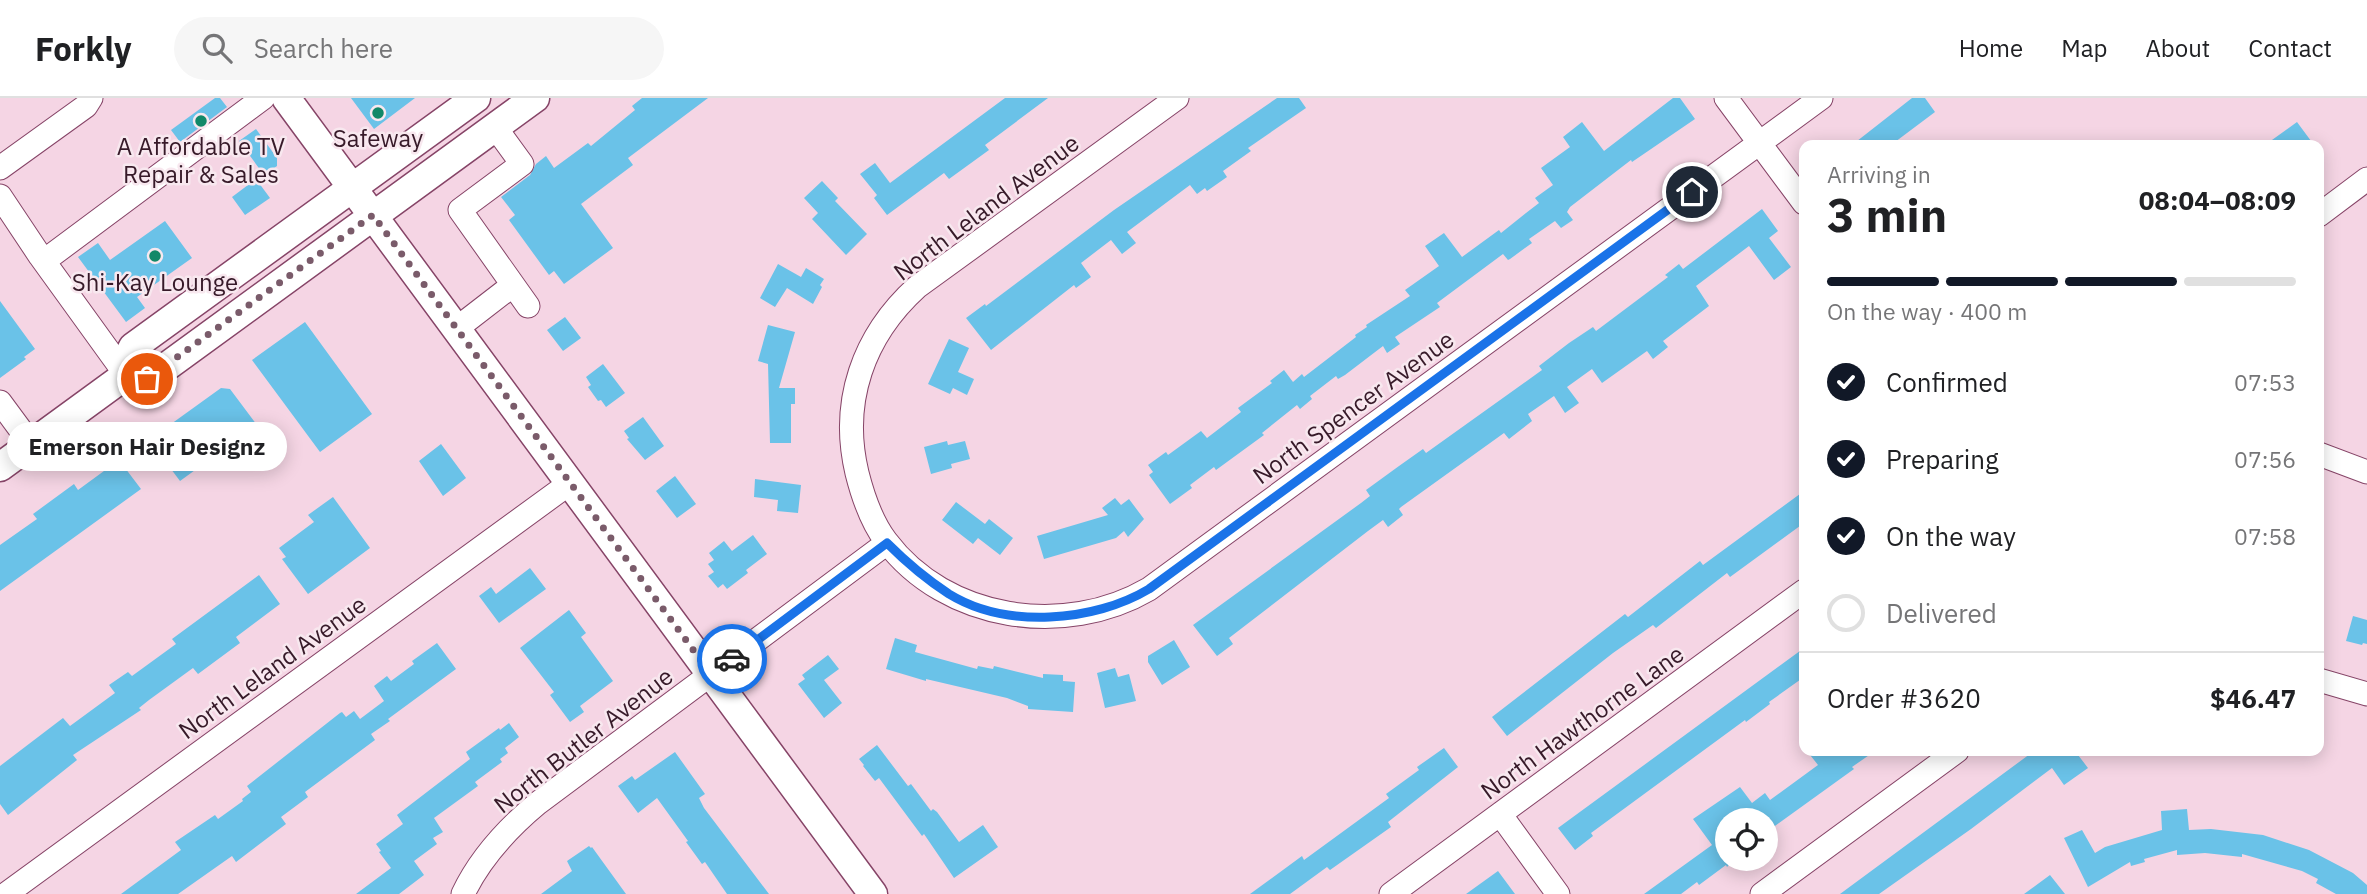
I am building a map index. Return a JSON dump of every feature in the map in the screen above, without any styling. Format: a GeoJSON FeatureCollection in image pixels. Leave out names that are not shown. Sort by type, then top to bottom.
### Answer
{"type":"FeatureCollection","features":[{"type":"Feature","properties":{"kind":"main road"},"geometry":{"type":"LineString","coordinates":[[286,98],[873,894]]}},
{"type":"Feature","properties":{"kind":"main road"},"geometry":{"type":"LineString","coordinates":[[126,375],[127,359],[133,347],[475,98]]}},
{"type":"Feature","properties":{"kind":"main road"},"geometry":{"type":"LineString","coordinates":[[126,375],[141,379],[155,375],[535,98]]}},
{"type":"Feature","properties":{"kind":"main road"},"geometry":{"type":"LineString","coordinates":[[0,467],[126,375]]}},
{"type":"Feature","properties":{"kind":"street"},"geometry":{"type":"LineString","coordinates":[[0,168],[86,106],[91,98]]}},
{"type":"Feature","properties":{"kind":"street"},"geometry":{"type":"LineString","coordinates":[[44,261],[263,98]]}},
{"type":"Feature","properties":{"kind":"street","name":"North Leland Avenue"},"geometry":{"type":"LineString","coordinates":[[887,543],[869,513],[862,492],[854,461],[850,426],[859,374],[881,326],[898,305],[917,288],[1177,98]]}},
{"type":"Feature","properties":{"kind":"street"},"geometry":{"type":"LineString","coordinates":[[1726,98],[1799,197]]}},
{"type":"Feature","properties":{"kind":"street","name":"North Spencer Avenue"},"geometry":{"type":"LineString","coordinates":[[887,543],[913,569],[935,585],[966,602],[992,610],[1028,616],[1063,617],[1099,610],[1132,598],[1821,98]]}},
{"type":"Feature","properties":{"kind":"street"},"geometry":{"type":"LineString","coordinates":[[495,127],[522,164],[460,210],[528,306]]}},
{"type":"Feature","properties":{"kind":"street"},"geometry":{"type":"LineString","coordinates":[[2324,211],[2367,179]]}},
{"type":"Feature","properties":{"kind":"street"},"geometry":{"type":"LineString","coordinates":[[0,195],[126,375]]}},
{"type":"Feature","properties":{"kind":"street"},"geometry":{"type":"LineString","coordinates":[[456,329],[513,285]]}},
{"type":"Feature","properties":{"kind":"street"},"geometry":{"type":"LineString","coordinates":[[0,402],[31,444]]}},
{"type":"Feature","properties":{"kind":"street"},"geometry":{"type":"LineString","coordinates":[[2324,456],[2367,472]]}},
{"type":"Feature","properties":{"kind":"street","name":"North Leland Avenue"},"geometry":{"type":"LineString","coordinates":[[6,894],[570,483]]}},
{"type":"Feature","properties":{"kind":"street","name":"North Butler Avenue"},"geometry":{"type":"LineString","coordinates":[[463,894],[493,849],[530,809],[887,543]]}},
{"type":"Feature","properties":{"kind":"street","name":"North Hawthorne Lane"},"geometry":{"type":"LineString","coordinates":[[1391,894],[1799,595]]}},
{"type":"Feature","properties":{"kind":"street"},"geometry":{"type":"LineString","coordinates":[[2324,681],[2367,694]]}},
{"type":"Feature","properties":{"kind":"street"},"geometry":{"type":"LineString","coordinates":[[1762,894],[1950,756]]}},
{"type":"Feature","properties":{"kind":"street"},"geometry":{"type":"LineString","coordinates":[[1500,814],[1558,894]]}},
{"type":"Feature","properties":{"kind":"building","name":"A Affordable TV Repair & Sales"},"geometry":{"type":"Polygon","coordinates":[[[215,98],[220,98],[227,107],[180,142],[171,130],[215,98]]]}},
{"type":"Feature","properties":{"kind":"building","name":"Safeway"},"geometry":{"type":"Polygon","coordinates":[[[351,98],[415,98],[374,129],[351,98]]]}},
{"type":"Feature","properties":{"kind":"building"},"geometry":{"type":"Polygon","coordinates":[[[642,98],[708,98],[628,158],[633,165],[581,204],[613,248],[564,284],[554,271],[549,275],[509,220],[515,215],[501,197],[530,175],[536,164],[546,156],[554,168],[588,143],[591,146],[635,110],[632,106],[642,98]]]}},
{"type":"Feature","properties":{"kind":"building"},"geometry":{"type":"Polygon","coordinates":[[[1005,98],[1048,98],[985,145],[989,150],[949,179],[944,173],[887,215],[874,198],[877,195],[860,174],[875,163],[890,183],[1005,98]]]}},
{"type":"Feature","properties":{"kind":"building"},"geometry":{"type":"Polygon","coordinates":[[[1277,98],[1299,98],[1306,108],[1248,148],[1251,151],[1223,171],[1227,177],[1207,191],[1205,188],[1197,194],[1190,185],[1127,232],[1136,243],[1122,254],[1111,240],[1081,263],[1091,277],[1076,288],[1074,285],[991,350],[966,318],[1114,210],[1277,98]]]}},
{"type":"Feature","properties":{"kind":"building"},"geometry":{"type":"Polygon","coordinates":[[[1673,98],[1680,98],[1695,119],[1632,162],[1631,160],[1570,207],[1567,212],[1573,220],[1561,228],[1555,221],[1529,239],[1532,243],[1508,260],[1503,254],[1437,303],[1440,307],[1395,337],[1400,344],[1387,353],[1383,346],[1345,375],[1338,379],[1336,376],[1310,396],[1312,399],[1300,409],[1297,405],[1262,433],[1264,435],[1216,470],[1214,467],[1170,504],[1149,475],[1153,472],[1148,465],[1166,452],[1168,455],[1201,431],[1207,438],[1241,412],[1238,408],[1272,383],[1270,381],[1284,370],[1293,382],[1302,374],[1304,377],[1356,337],[1366,325],[1410,296],[1405,290],[1439,266],[1425,246],[1444,233],[1462,257],[1499,230],[1501,233],[1539,203],[1535,198],[1553,185],[1541,168],[1570,147],[1563,137],[1582,122],[1604,151],[1673,98]]]}},
{"type":"Feature","properties":{"kind":"building"},"geometry":{"type":"Polygon","coordinates":[[[1912,98],[1925,98],[1935,112],[1898,140],[1858,140],[1912,98]]]}},
{"type":"Feature","properties":{"kind":"building"},"geometry":{"type":"Polygon","coordinates":[[[2297,122],[2310,140],[2272,140],[2297,122]]]}},
{"type":"Feature","properties":{"kind":"building"},"geometry":{"type":"Polygon","coordinates":[[[256,129],[277,158],[277,166],[264,175],[239,141],[256,129]]]}},
{"type":"Feature","properties":{"kind":"building"},"geometry":{"type":"Polygon","coordinates":[[[256,179],[270,198],[245,215],[232,197],[256,179]]]}},
{"type":"Feature","properties":{"kind":"building"},"geometry":{"type":"Polygon","coordinates":[[[822,181],[838,198],[835,201],[867,234],[846,255],[812,219],[818,213],[804,198],[822,181]]]}},
{"type":"Feature","properties":{"kind":"building"},"geometry":{"type":"Polygon","coordinates":[[[1762,209],[1778,231],[1769,238],[1791,267],[1774,280],[1749,246],[1696,286],[1709,306],[1663,341],[1668,347],[1653,359],[1647,351],[1602,383],[1592,369],[1567,387],[1579,403],[1565,413],[1554,396],[1528,414],[1532,421],[1509,439],[1504,433],[1401,507],[1399,509],[1403,515],[1388,527],[1383,520],[1368,531],[1229,638],[1233,644],[1217,656],[1193,625],[1370,496],[1366,490],[1423,449],[1426,453],[1542,370],[1539,366],[1569,343],[1593,327],[1596,331],[1668,277],[1665,275],[1679,264],[1683,269],[1762,209]]]}},
{"type":"Feature","properties":{"kind":"building"},"geometry":{"type":"Polygon","coordinates":[[[165,221],[192,258],[137,297],[145,308],[126,322],[78,257],[98,243],[110,260],[165,221]]]}},
{"type":"Feature","properties":{"kind":"building"},"geometry":{"type":"Polygon","coordinates":[[[778,264],[801,277],[806,268],[824,279],[813,304],[787,288],[775,307],[760,298],[778,264]]]}},
{"type":"Feature","properties":{"kind":"building"},"geometry":{"type":"Polygon","coordinates":[[[0,301],[35,349],[0,378],[0,301]]]}},
{"type":"Feature","properties":{"kind":"building"},"geometry":{"type":"Polygon","coordinates":[[[565,317],[581,338],[563,351],[547,330],[565,317]]]}},
{"type":"Feature","properties":{"kind":"building"},"geometry":{"type":"Polygon","coordinates":[[[305,322],[372,414],[320,452],[252,360],[305,322]]]}},
{"type":"Feature","properties":{"kind":"building"},"geometry":{"type":"Polygon","coordinates":[[[768,325],[795,332],[779,388],[795,388],[795,404],[791,404],[791,443],[770,443],[768,364],[758,361],[768,325]]]}},
{"type":"Feature","properties":{"kind":"building"},"geometry":{"type":"Polygon","coordinates":[[[949,339],[969,348],[958,372],[974,379],[967,395],[953,388],[950,394],[928,384],[949,339]]]}},
{"type":"Feature","properties":{"kind":"building"},"geometry":{"type":"Polygon","coordinates":[[[603,364],[625,393],[606,407],[588,387],[591,385],[586,377],[603,364]]]}},
{"type":"Feature","properties":{"kind":"building"},"geometry":{"type":"Polygon","coordinates":[[[221,388],[230,389],[257,425],[180,481],[153,445],[153,437],[221,388]]]}},
{"type":"Feature","properties":{"kind":"building"},"geometry":{"type":"Polygon","coordinates":[[[643,417],[664,446],[645,460],[627,439],[629,438],[624,431],[643,417]]]}},
{"type":"Feature","properties":{"kind":"building"},"geometry":{"type":"Polygon","coordinates":[[[947,441],[948,445],[965,441],[970,459],[951,464],[952,468],[931,474],[924,447],[947,441]]]}},
{"type":"Feature","properties":{"kind":"building"},"geometry":{"type":"Polygon","coordinates":[[[441,444],[466,478],[443,496],[419,461],[441,444]]]}},
{"type":"Feature","properties":{"kind":"building"},"geometry":{"type":"Polygon","coordinates":[[[119,460],[141,489],[0,591],[0,545],[37,519],[33,514],[74,484],[78,490],[119,460]]]}},
{"type":"Feature","properties":{"kind":"building"},"geometry":{"type":"Polygon","coordinates":[[[675,476],[696,504],[677,518],[656,491],[675,476]]]}},
{"type":"Feature","properties":{"kind":"building"},"geometry":{"type":"Polygon","coordinates":[[[755,479],[801,485],[798,513],[777,511],[778,500],[754,497],[755,479]]]}},
{"type":"Feature","properties":{"kind":"building"},"geometry":{"type":"Polygon","coordinates":[[[1799,495],[1799,527],[1730,577],[1727,573],[1656,628],[1653,625],[1613,653],[1507,736],[1492,717],[1625,614],[1628,617],[1700,561],[1703,565],[1799,495]]]}},
{"type":"Feature","properties":{"kind":"building"},"geometry":{"type":"Polygon","coordinates":[[[333,497],[370,548],[308,594],[282,559],[286,557],[279,548],[314,522],[308,515],[333,497]]]}},
{"type":"Feature","properties":{"kind":"building"},"geometry":{"type":"Polygon","coordinates":[[[1115,498],[1121,505],[1129,499],[1144,519],[1128,537],[1124,531],[1116,538],[1044,559],[1037,536],[1108,515],[1102,508],[1115,498]]]}},
{"type":"Feature","properties":{"kind":"building"},"geometry":{"type":"Polygon","coordinates":[[[956,502],[985,524],[989,519],[1013,538],[1000,555],[978,538],[973,544],[942,520],[956,502]]]}},
{"type":"Feature","properties":{"kind":"building"},"geometry":{"type":"Polygon","coordinates":[[[753,535],[767,554],[727,589],[723,584],[718,588],[708,576],[714,572],[708,564],[714,560],[709,553],[724,541],[732,551],[753,535]]]}},
{"type":"Feature","properties":{"kind":"building"},"geometry":{"type":"Polygon","coordinates":[[[530,568],[546,589],[499,623],[479,596],[491,587],[496,594],[530,568]]]}},
{"type":"Feature","properties":{"kind":"building"},"geometry":{"type":"Polygon","coordinates":[[[259,575],[280,604],[236,637],[240,643],[198,674],[193,668],[139,708],[141,710],[73,755],[77,760],[8,815],[0,804],[0,766],[63,718],[70,726],[115,693],[109,685],[128,672],[132,676],[176,644],[172,639],[259,575]]]}},
{"type":"Feature","properties":{"kind":"building"},"geometry":{"type":"Polygon","coordinates":[[[569,610],[586,633],[581,637],[613,681],[580,706],[584,712],[570,722],[550,695],[554,692],[520,648],[569,610]]]}},
{"type":"Feature","properties":{"kind":"building"},"geometry":{"type":"Polygon","coordinates":[[[2353,616],[2367,620],[2367,644],[2346,641],[2353,616]]]}},
{"type":"Feature","properties":{"kind":"building"},"geometry":{"type":"Polygon","coordinates":[[[895,638],[917,645],[915,652],[977,669],[978,666],[993,669],[994,666],[1043,678],[1043,674],[1063,675],[1063,681],[1075,682],[1073,712],[1028,709],[1028,706],[1007,698],[926,681],[886,669],[895,638]]]}},
{"type":"Feature","properties":{"kind":"building"},"geometry":{"type":"Polygon","coordinates":[[[1174,640],[1190,667],[1162,685],[1148,662],[1148,656],[1174,640]]]}},
{"type":"Feature","properties":{"kind":"building"},"geometry":{"type":"Polygon","coordinates":[[[437,643],[456,669],[388,719],[390,721],[371,734],[375,740],[305,792],[308,797],[281,817],[286,824],[236,862],[232,856],[178,894],[121,894],[181,850],[175,842],[215,815],[218,819],[243,801],[251,792],[247,786],[340,713],[346,717],[354,711],[360,719],[384,701],[374,686],[387,676],[391,681],[437,643]]]}},
{"type":"Feature","properties":{"kind":"building"},"geometry":{"type":"Polygon","coordinates":[[[1799,652],[1799,681],[1591,833],[1593,836],[1575,850],[1558,828],[1799,652]]]}},
{"type":"Feature","properties":{"kind":"building"},"geometry":{"type":"Polygon","coordinates":[[[828,655],[839,669],[824,680],[842,703],[824,718],[798,684],[805,679],[802,675],[828,655]]]}},
{"type":"Feature","properties":{"kind":"building"},"geometry":{"type":"Polygon","coordinates":[[[1115,668],[1118,677],[1129,674],[1136,701],[1105,708],[1097,673],[1115,668]]]}},
{"type":"Feature","properties":{"kind":"building"},"geometry":{"type":"Polygon","coordinates":[[[509,723],[519,737],[505,748],[508,753],[500,759],[502,762],[475,782],[478,786],[434,818],[443,832],[433,838],[437,844],[414,861],[424,875],[399,894],[356,894],[391,868],[376,844],[403,824],[397,815],[470,759],[466,752],[509,723]]]}},
{"type":"Feature","properties":{"kind":"building"},"geometry":{"type":"Polygon","coordinates":[[[877,745],[908,786],[911,784],[931,811],[933,809],[937,812],[959,842],[983,825],[998,847],[954,878],[924,834],[922,836],[879,778],[875,781],[863,766],[859,759],[877,745]]]}},
{"type":"Feature","properties":{"kind":"building"},"geometry":{"type":"Polygon","coordinates":[[[1444,748],[1458,767],[1388,822],[1391,827],[1330,870],[1327,867],[1290,894],[1250,894],[1302,856],[1304,860],[1389,798],[1386,794],[1444,748]]]}},
{"type":"Feature","properties":{"kind":"building"},"geometry":{"type":"Polygon","coordinates":[[[675,752],[705,794],[699,798],[704,808],[769,894],[727,894],[705,862],[702,864],[657,798],[638,813],[618,786],[632,776],[635,780],[675,752]]]}},
{"type":"Feature","properties":{"kind":"building"},"geometry":{"type":"Polygon","coordinates":[[[1811,756],[1868,756],[1778,824],[1778,808],[1715,808],[1715,871],[1718,871],[1681,894],[1644,894],[1712,845],[1693,819],[1740,787],[1752,803],[1765,793],[1770,800],[1818,765],[1811,756]]]}},
{"type":"Feature","properties":{"kind":"building"},"geometry":{"type":"Polygon","coordinates":[[[2027,756],[2079,756],[2088,768],[2064,785],[2052,768],[1879,894],[1840,894],[2027,756]]]}},
{"type":"Feature","properties":{"kind":"building"},"geometry":{"type":"Polygon","coordinates":[[[2187,809],[2189,830],[2211,829],[2263,835],[2309,850],[2353,873],[2367,885],[2367,894],[2336,894],[2316,883],[2318,879],[2302,871],[2242,854],[2242,857],[2205,853],[2177,855],[2177,850],[2144,859],[2145,862],[2131,866],[2130,862],[2088,887],[2064,838],[2082,830],[2095,853],[2105,847],[2162,830],[2161,811],[2187,809]]]}},
{"type":"Feature","properties":{"kind":"building"},"geometry":{"type":"Polygon","coordinates":[[[589,846],[626,894],[541,894],[572,871],[567,861],[589,846]]]}},
{"type":"Feature","properties":{"kind":"building"},"geometry":{"type":"Polygon","coordinates":[[[1498,871],[1515,894],[1466,894],[1498,871]]]}},
{"type":"Feature","properties":{"kind":"building"},"geometry":{"type":"Polygon","coordinates":[[[2050,875],[2065,894],[2024,894],[2050,875]]]}},
{"type":"Feature","properties":{"kind":"way so far"},"geometry":{"type":"LineString","coordinates":[[147,379],[373,215],[711,674],[732,659]]}},
{"type":"Feature","properties":{"kind":"place","name":"Safeway"},"geometry":{"type":"Point","coordinates":[378,113]}},
{"type":"Feature","properties":{"kind":"place","name":"A Affordable TV Repair & Sales"},"geometry":{"type":"Point","coordinates":[201,121]}},
{"type":"Feature","properties":{"kind":"place","name":"Shi-Kay Lounge"},"geometry":{"type":"Point","coordinates":[155,256]}},
{"type":"Feature","properties":{"kind":"place","name":"Emerson Hair Designz"},"geometry":{"type":"Point","coordinates":[147,379]}},
{"type":"Feature","properties":{"kind":"route"},"geometry":{"type":"LineString","coordinates":[[732,659],[887,543],[913,569],[935,585],[966,602],[992,610],[1037,617],[1063,617],[1099,610],[1132,598],[1149,589],[1692,192]]}}]}
